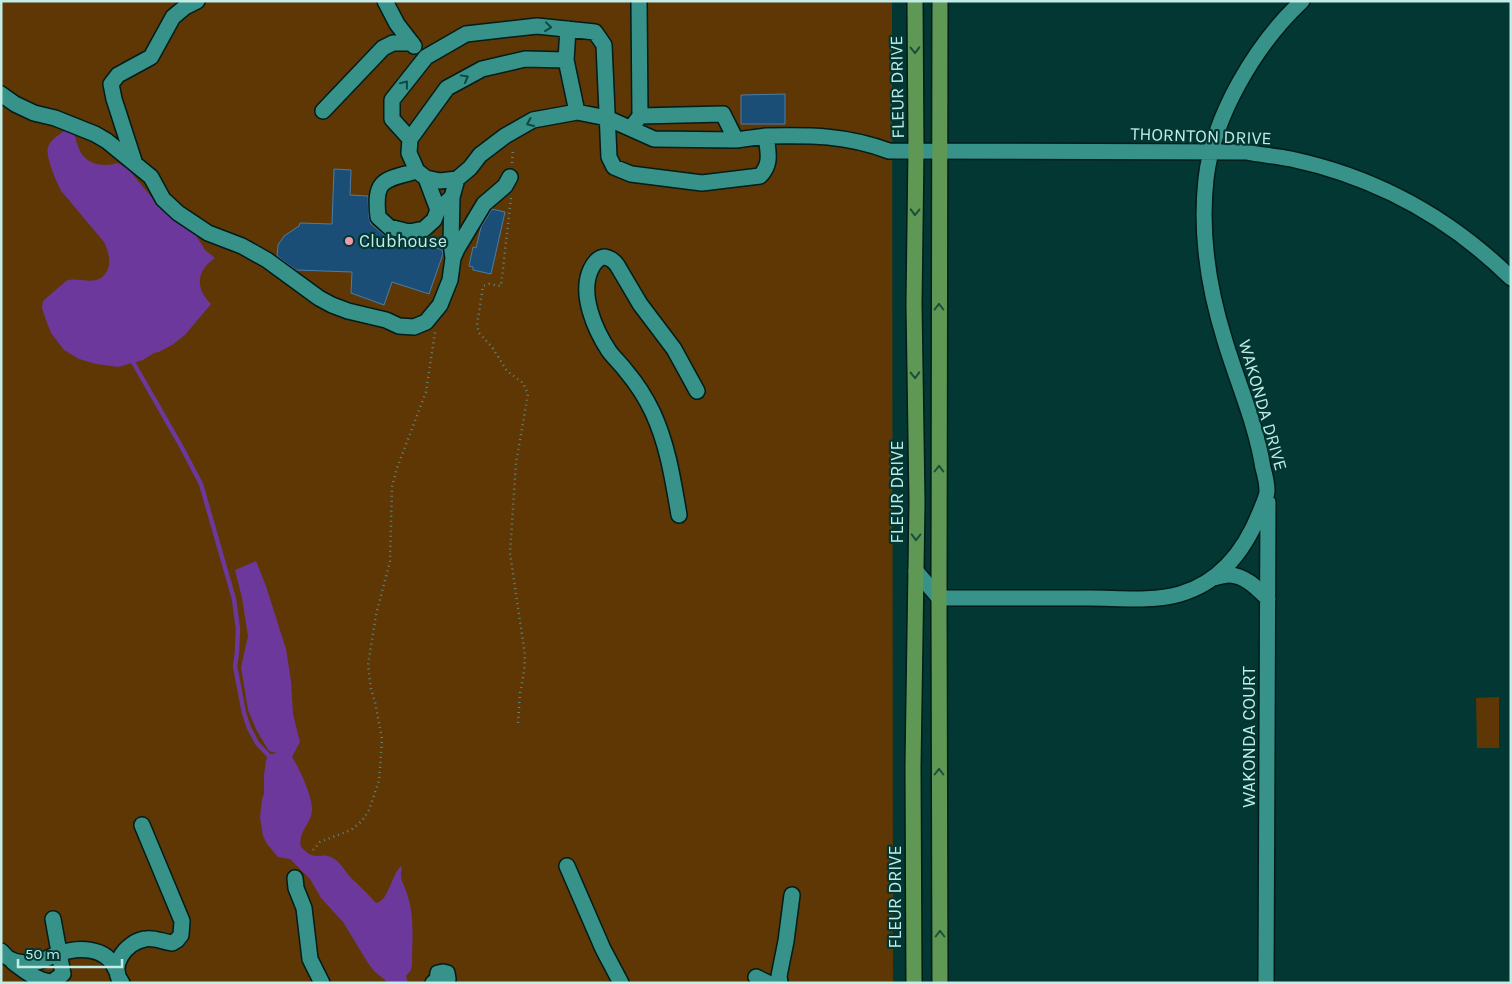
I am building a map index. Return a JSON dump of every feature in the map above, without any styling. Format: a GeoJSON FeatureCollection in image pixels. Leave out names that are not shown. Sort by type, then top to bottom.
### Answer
{"type":"FeatureCollection","features":[{"type":"Feature","properties":{"kind":"main road","name":"FLEUR DRIVE"},"geometry":{"type":"LineString","coordinates":[[914,1],[916,150],[914,304],[917,502],[913,767],[914,983]]}},
{"type":"Feature","properties":{"kind":"main road"},"geometry":{"type":"LineString","coordinates":[[940,1],[938,598],[940,983]]}},
{"type":"Feature","properties":{"kind":"street"},"geometry":{"type":"LineString","coordinates":[[136,164],[114,100],[111,84],[118,75],[151,57],[173,17],[185,7],[197,1]]}},
{"type":"Feature","properties":{"kind":"street"},"geometry":{"type":"LineString","coordinates":[[385,1],[392,16],[412,43],[426,57]]}},
{"type":"Feature","properties":{"kind":"street"},"geometry":{"type":"LineString","coordinates":[[639,1],[635,122],[723,114],[736,140]]}},
{"type":"Feature","properties":{"kind":"street","name":"WAKONDA DRIVE"},"geometry":{"type":"LineString","coordinates":[[938,598],[1147,599],[1183,593],[1212,578],[1233,560],[1247,541],[1268,492],[1261,452],[1214,301],[1207,260],[1204,219],[1206,187],[1211,152],[1219,126],[1229,104],[1250,65],[1272,34],[1302,1]]}},
{"type":"Feature","properties":{"kind":"street"},"geometry":{"type":"LineString","coordinates":[[410,139],[392,119],[392,100],[426,57],[466,34],[537,26],[595,32],[604,45],[609,156],[614,167],[631,174],[702,183],[760,176],[766,169],[768,159],[766,136]]}},
{"type":"Feature","properties":{"kind":"street"},"geometry":{"type":"LineString","coordinates":[[452,197],[438,210],[434,220],[424,229],[408,232],[388,227],[378,218],[376,203],[378,188],[388,179],[421,174],[440,181],[456,178],[470,168],[480,155],[533,120],[577,112],[566,60],[568,29]]}},
{"type":"Feature","properties":{"kind":"street"},"geometry":{"type":"LineString","coordinates":[[323,111],[383,48],[393,43],[412,43]]}},
{"type":"Feature","properties":{"kind":"street"},"geometry":{"type":"LineString","coordinates":[[438,210],[409,153],[410,139],[446,88],[482,69],[525,59],[566,60]]}},
{"type":"Feature","properties":{"kind":"street"},"geometry":{"type":"LineString","coordinates":[[1,94],[15,104],[95,134],[116,147],[152,177],[163,199],[178,213],[208,233],[242,246],[267,260],[332,306],[348,312],[386,320],[399,326],[414,327],[426,322],[439,308],[450,280],[453,258],[451,243],[452,197],[456,178]]}},
{"type":"Feature","properties":{"kind":"street","name":"THORNTON DRIVE"},"geometry":{"type":"LineString","coordinates":[[577,112],[635,122],[654,139],[736,140],[766,136],[807,135],[866,142],[889,151],[1246,152],[1290,159],[1334,170],[1377,186],[1417,206],[1456,230],[1491,258],[1511,278]]}},
{"type":"Feature","properties":{"kind":"street"},"geometry":{"type":"LineString","coordinates":[[453,258],[484,204],[501,190],[510,177]]}},
{"type":"Feature","properties":{"kind":"street"},"geometry":{"type":"LineString","coordinates":[[680,515],[667,454],[653,413],[635,382],[608,349],[592,316],[587,293],[587,281],[592,266],[598,259],[606,257],[618,265],[640,304],[674,349],[697,390]]}},
{"type":"Feature","properties":{"kind":"street","name":"WAKONDA COURT"},"geometry":{"type":"LineString","coordinates":[[1266,983],[1268,492]]}},
{"type":"Feature","properties":{"kind":"street"},"geometry":{"type":"LineString","coordinates":[[916,571],[938,598]]}},
{"type":"Feature","properties":{"kind":"street"},"geometry":{"type":"LineString","coordinates":[[1212,578],[1230,575],[1242,578],[1255,586],[1268,599]]}},
{"type":"Feature","properties":{"kind":"street"},"geometry":{"type":"LineString","coordinates":[[119,976],[121,956],[132,944],[152,938],[172,943],[181,935],[182,920],[142,825]]}},
{"type":"Feature","properties":{"kind":"street"},"geometry":{"type":"LineString","coordinates":[[567,866],[603,949],[621,983]]}},
{"type":"Feature","properties":{"kind":"street"},"geometry":{"type":"LineString","coordinates":[[294,878],[304,908],[310,959],[322,983]]}},
{"type":"Feature","properties":{"kind":"street"},"geometry":{"type":"LineString","coordinates":[[780,983],[792,895]]}},
{"type":"Feature","properties":{"kind":"street"},"geometry":{"type":"LineString","coordinates":[[6,955],[35,977],[52,982],[62,974],[53,919]]}},
{"type":"Feature","properties":{"kind":"street"},"geometry":{"type":"LineString","coordinates":[[6,955],[36,963],[60,953],[81,949],[93,951],[109,958],[119,976]]}},
{"type":"Feature","properties":{"kind":"path"},"geometry":{"type":"LineString","coordinates":[[514,131],[510,177],[512,194],[510,220],[501,286],[493,284],[483,286],[477,325],[479,332],[492,347],[507,372],[523,383],[528,394],[516,463],[514,513],[510,542],[525,662],[518,723]]}},
{"type":"Feature","properties":{"kind":"path"},"geometry":{"type":"LineString","coordinates":[[314,850],[320,842],[351,830],[362,821],[369,810],[378,780],[382,739],[371,689],[368,665],[376,615],[390,562],[392,487],[397,468],[426,392],[439,308]]}},
{"type":"Feature","properties":{"kind":"shaded area"},"geometry":{"type":"Polygon","coordinates":[[[1,1],[892,1],[893,983],[1,983],[1,1]]]}},
{"type":"Feature","properties":{"kind":"shaded area"},"geometry":{"type":"Polygon","coordinates":[[[68,129],[73,131],[80,152],[84,157],[100,165],[118,163],[129,170],[153,199],[194,232],[205,250],[215,258],[204,268],[200,280],[202,292],[211,304],[185,335],[172,345],[143,360],[118,367],[79,359],[64,350],[51,333],[42,308],[43,301],[66,281],[99,279],[104,275],[109,266],[109,256],[104,242],[62,192],[50,163],[49,144],[56,136],[68,129]]]}},
{"type":"Feature","properties":{"kind":"shaded area"},"geometry":{"type":"Polygon","coordinates":[[[256,561],[286,649],[291,681],[293,714],[300,742],[292,757],[305,783],[312,805],[310,819],[301,837],[301,847],[314,856],[328,856],[336,860],[376,903],[384,898],[401,866],[401,879],[410,902],[412,920],[412,965],[411,970],[406,976],[408,983],[386,983],[374,971],[343,922],[321,898],[310,879],[290,859],[278,857],[263,836],[260,817],[264,794],[266,760],[270,754],[277,753],[269,751],[257,731],[248,710],[241,667],[248,636],[235,570],[256,561]]]}},
{"type":"Feature","properties":{"kind":"shaded area"},"geometry":{"type":"Polygon","coordinates":[[[1499,697],[1499,748],[1477,748],[1476,698],[1499,697]]]}},
{"type":"Feature","properties":{"kind":"building"},"geometry":{"type":"Polygon","coordinates":[[[785,94],[785,124],[741,124],[741,95],[785,94]]]}},
{"type":"Feature","properties":{"kind":"building","name":"Clubhouse"},"geometry":{"type":"Polygon","coordinates":[[[334,169],[351,170],[350,195],[368,196],[371,224],[383,234],[407,241],[416,240],[442,250],[443,254],[429,294],[392,282],[384,305],[351,293],[352,272],[296,270],[277,256],[278,245],[284,236],[299,226],[300,223],[332,224],[334,169]]]}},
{"type":"Feature","properties":{"kind":"building"},"geometry":{"type":"Polygon","coordinates":[[[492,209],[505,212],[491,274],[473,270],[473,267],[469,266],[473,247],[476,248],[481,227],[492,209]]]}},
{"type":"Feature","properties":{"kind":"waterway"},"geometry":{"type":"LineString","coordinates":[[133,362],[201,484],[234,599],[238,629],[235,666],[244,713],[257,743],[269,756]]}},
{"type":"Feature","properties":{"kind":"place","name":"Clubhouse"},"geometry":{"type":"Point","coordinates":[349,241]}}]}
